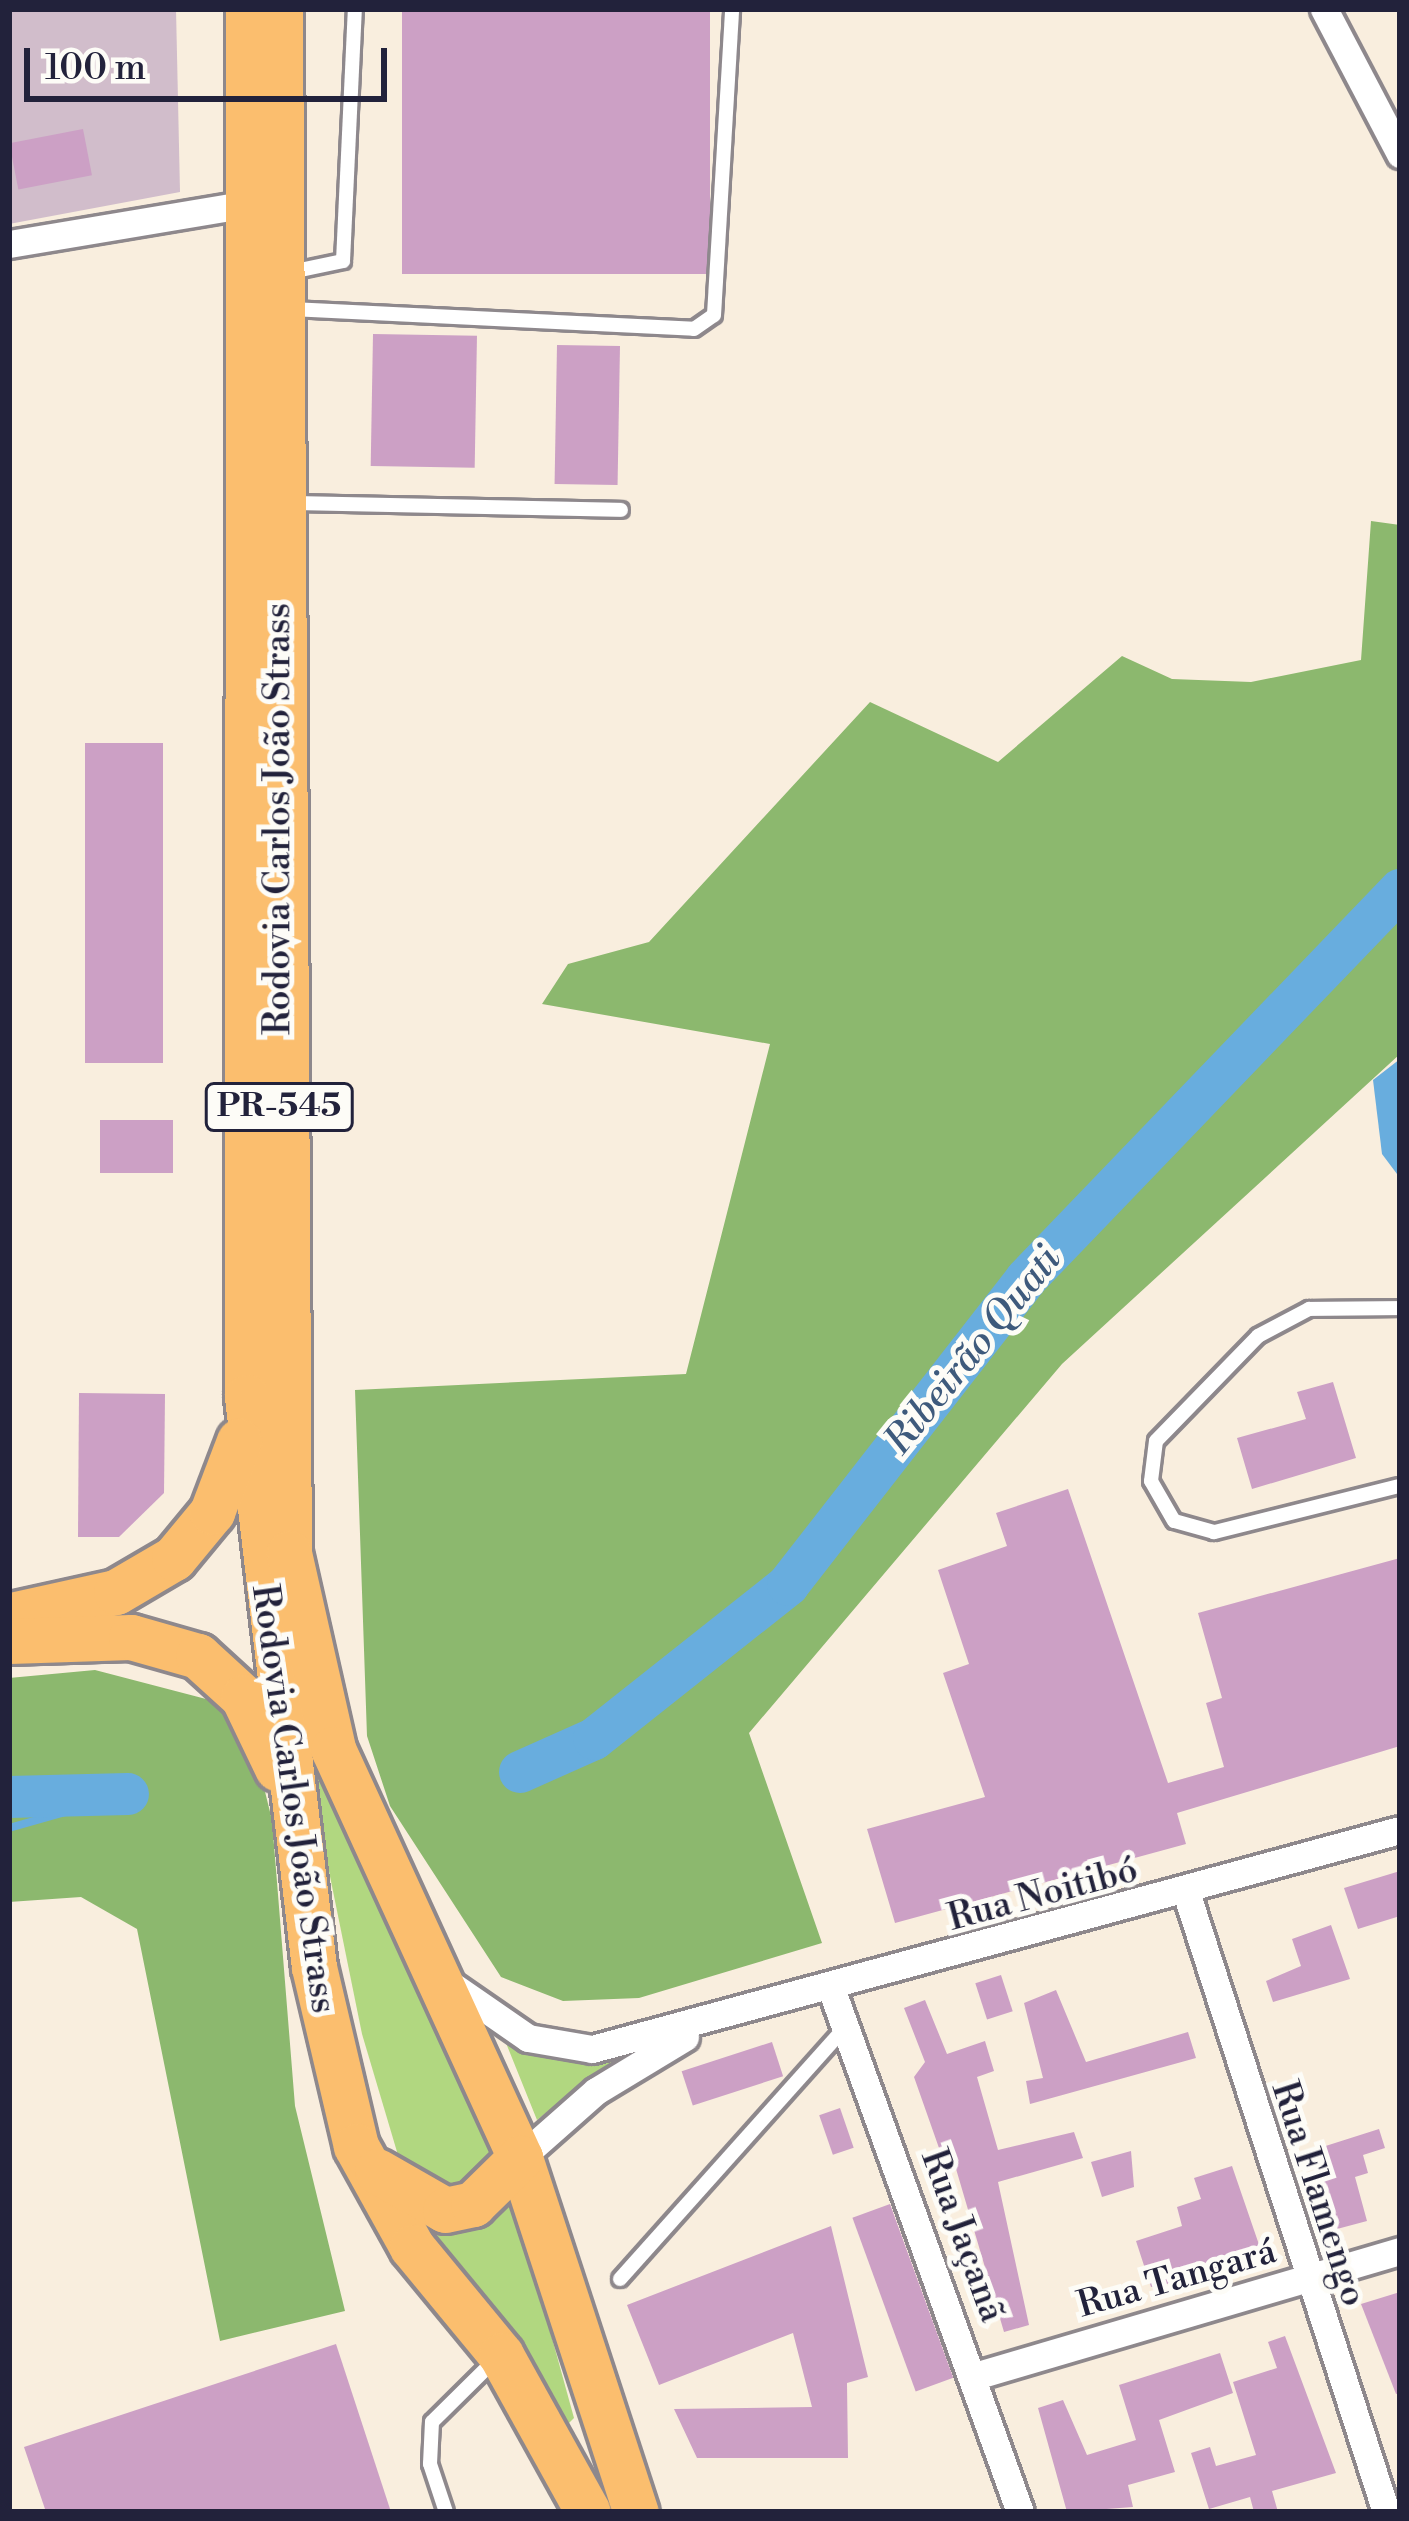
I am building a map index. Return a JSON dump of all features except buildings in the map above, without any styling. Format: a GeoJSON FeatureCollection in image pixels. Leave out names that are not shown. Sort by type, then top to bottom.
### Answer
{"type":"FeatureCollection","features":[{"type":"Feature","properties":{"kind":"highway","name":"Rodovia Carlos João Strass"},"geometry":{"type":"LineString","coordinates":[[248,9],[247,1397],[327,2045],[356,2146]]}},
{"type":"Feature","properties":{"kind":"highway","name":"Rodovia Carlos João Strass"},"geometry":{"type":"LineString","coordinates":[[280,9],[279,502],[289,1552],[333,1749],[520,2158],[636,2512]]}},
{"type":"Feature","properties":{"kind":"highway"},"geometry":{"type":"LineString","coordinates":[[9,1616],[116,1592],[174,1558],[226,1483],[247,1397]]}},
{"type":"Feature","properties":{"kind":"highway"},"geometry":{"type":"LineString","coordinates":[[9,1641],[131,1636],[216,1667],[264,1734],[302,1844]]}},
{"type":"Feature","properties":{"kind":"highway"},"geometry":{"type":"LineString","coordinates":[[356,2146],[396,2191],[445,2210],[472,2204],[520,2158]]}},
{"type":"Feature","properties":{"kind":"highway"},"geometry":{"type":"LineString","coordinates":[[356,2146],[412,2246],[501,2355],[588,2512]]}},
{"type":"Feature","properties":{"kind":"street"},"geometry":{"type":"LineString","coordinates":[[1324,9],[1400,154]]}},
{"type":"Feature","properties":{"kind":"street"},"geometry":{"type":"LineString","coordinates":[[9,244],[247,204]]}},
{"type":"Feature","properties":{"kind":"street","name":"Rua Noitibó"},"geometry":{"type":"LineString","coordinates":[[433,1970],[506,2027],[546,2043],[592,2049],[704,2026],[1187,1895],[1400,1830]]}},
{"type":"Feature","properties":{"kind":"street","name":"Rua Flamengo"},"geometry":{"type":"LineString","coordinates":[[1187,1895],[1305,2278],[1386,2512]]}},
{"type":"Feature","properties":{"kind":"street","name":"Rua Jaçanã"},"geometry":{"type":"LineString","coordinates":[[831,1988],[975,2376],[1020,2512]]}},
{"type":"Feature","properties":{"kind":"street","name":"Rua Noitibó"},"geometry":{"type":"LineString","coordinates":[[520,2158],[596,2091],[704,2026]]}},
{"type":"Feature","properties":{"kind":"street","name":"Rua Tangará"},"geometry":{"type":"LineString","coordinates":[[975,2376],[1400,2251]]}},
{"type":"Feature","properties":{"kind":"lane"},"geometry":{"type":"LineString","coordinates":[[279,291],[343,261],[355,9]]}},
{"type":"Feature","properties":{"kind":"lane"},"geometry":{"type":"LineString","coordinates":[[279,291],[694,329],[715,315],[721,292],[732,9]]}},
{"type":"Feature","properties":{"kind":"lane"},"geometry":{"type":"LineString","coordinates":[[279,502],[621,511]]}},
{"type":"Feature","properties":{"kind":"lane"},"geometry":{"type":"LineString","coordinates":[[1399,1486],[1214,1532],[1174,1521],[1150,1481],[1156,1441],[1258,1336],[1309,1309],[1400,1308]]}},
{"type":"Feature","properties":{"kind":"lane"},"geometry":{"type":"LineString","coordinates":[[620,2279],[846,2026]]}},
{"type":"Feature","properties":{"kind":"lane"},"geometry":{"type":"LineString","coordinates":[[446,2512],[430,2464],[432,2422],[501,2355]]}},
{"type":"Feature","properties":{"kind":"shaded area"},"geometry":{"type":"Polygon","coordinates":[[[9,9],[176,9],[180,192],[9,224],[9,9]]]}},
{"type":"Feature","properties":{"kind":"green space"},"geometry":{"type":"Polygon","coordinates":[[[1371,521],[1400,525],[1400,1054],[1062,1364],[749,1733],[822,1943],[639,1998],[563,2001],[501,1977],[390,1806],[367,1736],[355,1390],[686,1374],[770,1044],[542,1004],[568,964],[649,942],[870,702],[998,762],[1122,656],[1172,679],[1251,682],[1361,660],[1371,521]]]}},
{"type":"Feature","properties":{"kind":"green space"},"geometry":{"type":"Polygon","coordinates":[[[95,1670],[206,1699],[238,1717],[253,1743],[272,1820],[295,2106],[345,2311],[220,2341],[137,1929],[81,1897],[9,1902],[9,1678],[95,1670]]]}},
{"type":"Feature","properties":{"kind":"green space"},"geometry":{"type":"Polygon","coordinates":[[[293,1694],[496,2152],[485,2176],[441,2194],[403,2172],[362,2034],[293,1694]]]}},
{"type":"Feature","properties":{"kind":"green space"},"geometry":{"type":"Polygon","coordinates":[[[661,2042],[599,2071],[537,2120],[506,2043],[584,2055],[661,2042]]]}},
{"type":"Feature","properties":{"kind":"green space"},"geometry":{"type":"Polygon","coordinates":[[[511,2189],[574,2418],[569,2423],[425,2224],[511,2189]]]}},
{"type":"Feature","properties":{"kind":"water"},"geometry":{"type":"Polygon","coordinates":[[[1400,1059],[1400,1178],[1382,1154],[1373,1080],[1400,1059]]]}},
{"type":"Feature","properties":{"kind":"waterway","name":"Ribeirão Quati"},"geometry":{"type":"LineString","coordinates":[[520,1772],[594,1739],[788,1585],[1026,1279],[1400,890]]}},
{"type":"Feature","properties":{"kind":"waterway"},"geometry":{"type":"LineString","coordinates":[[9,1828],[128,1794]]}},
{"type":"Feature","properties":{"kind":"waterway","name":"Ribeirão Quati"},"geometry":{"type":"LineString","coordinates":[[9,1797],[128,1794]]}}]}
